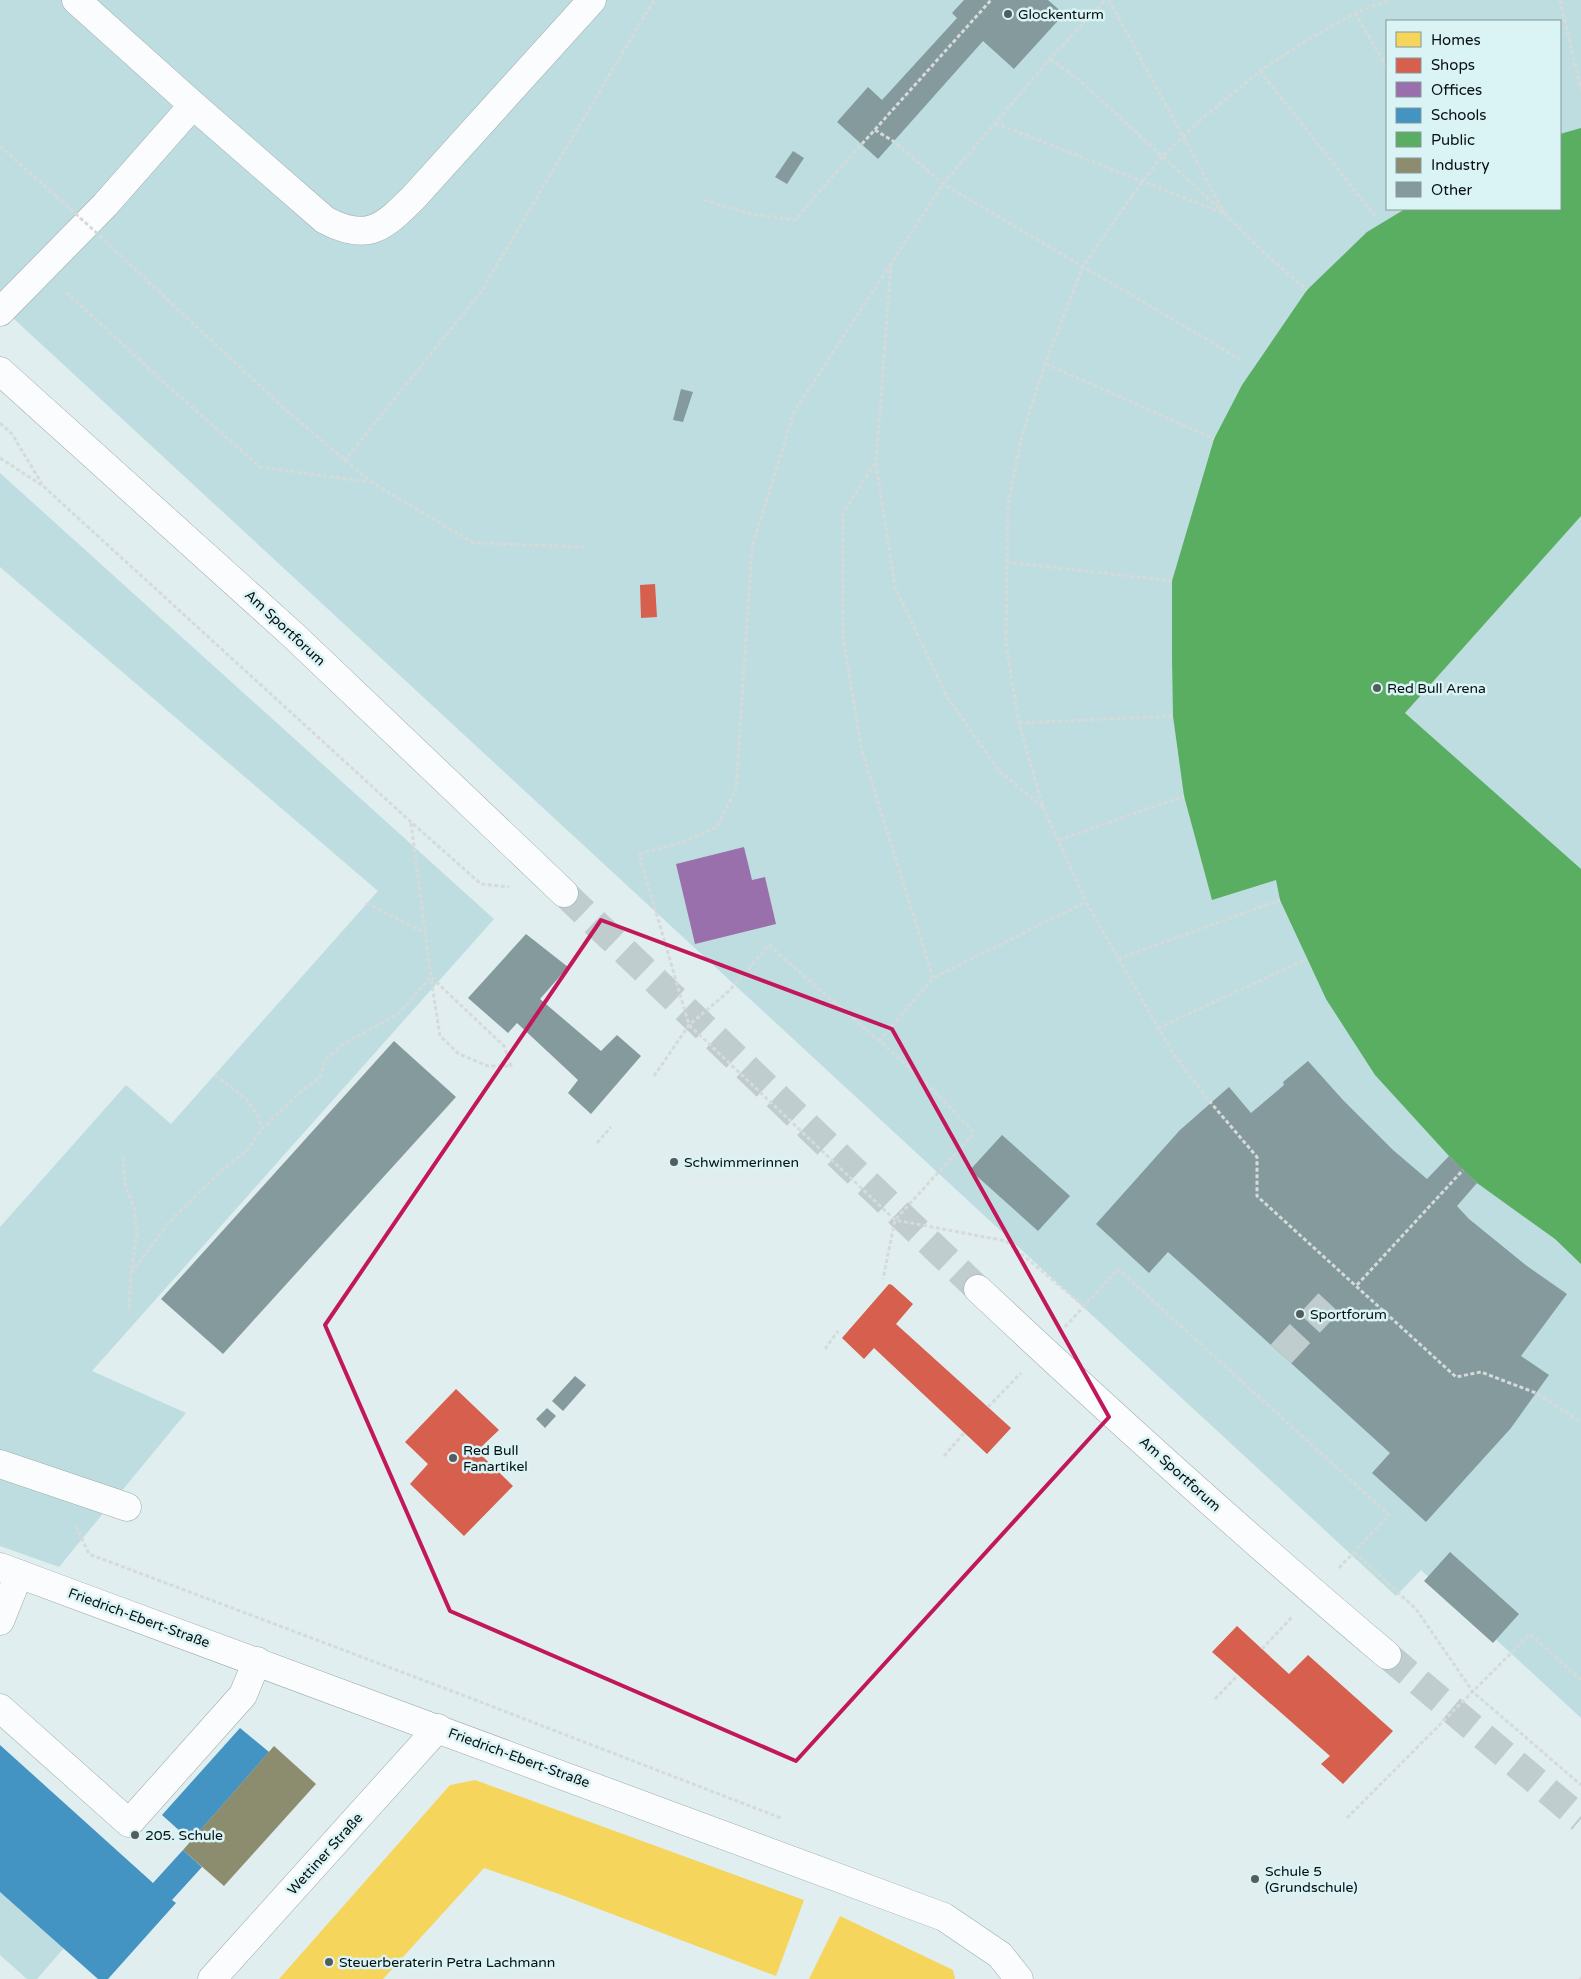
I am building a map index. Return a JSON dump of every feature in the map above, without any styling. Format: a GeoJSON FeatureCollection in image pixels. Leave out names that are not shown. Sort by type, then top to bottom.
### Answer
{"type":"FeatureCollection","features":[{"type":"Feature","properties":{"kind":"street"},"geometry":{"type":"LineString","coordinates":[[76,0],[193,106],[325,220],[340,228],[357,231],[374,229],[390,220],[414,197],[592,0]]}},
{"type":"Feature","properties":{"kind":"street"},"geometry":{"type":"LineString","coordinates":[[0,312],[105,205],[193,106]]}},
{"type":"Feature","properties":{"kind":"street","name":"Am Sportforum"},"geometry":{"type":"LineString","coordinates":[[0,371],[293,635],[564,893]]}},
{"type":"Feature","properties":{"kind":"street","name":"Am Sportforum"},"geometry":{"type":"LineString","coordinates":[[978,1289],[1044,1351],[1314,1594],[1387,1655]]}},
{"type":"Feature","properties":{"kind":"street"},"geometry":{"type":"LineString","coordinates":[[0,1464],[128,1507]]}},
{"type":"Feature","properties":{"kind":"street"},"geometry":{"type":"LineString","coordinates":[[0,1621],[10,1571]]}},
{"type":"Feature","properties":{"kind":"street","name":"Friedrich-Ebert-Straße"},"geometry":{"type":"LineString","coordinates":[[10,1571],[944,1917],[1000,1955],[1020,1979]]}},
{"type":"Feature","properties":{"kind":"street"},"geometry":{"type":"LineString","coordinates":[[0,1708],[129,1823],[243,1695],[257,1661]]}},
{"type":"Feature","properties":{"kind":"street","name":"Wettiner Straße"},"geometry":{"type":"LineString","coordinates":[[212,1979],[438,1728]]}},
{"type":"Feature","properties":{"kind":"path"},"geometry":{"type":"LineString","coordinates":[[344,461],[481,292],[655,0]]}},
{"type":"Feature","properties":{"kind":"path"},"geometry":{"type":"LineString","coordinates":[[704,200],[751,214],[796,220],[991,0]]}},
{"type":"Feature","properties":{"kind":"path"},"geometry":{"type":"LineString","coordinates":[[1084,1306],[1006,1241],[895,1220],[689,1025],[639,854],[687,841],[717,827],[736,789],[752,547],[794,412],[943,184],[1050,59],[1107,0],[1225,214]]}},
{"type":"Feature","properties":{"kind":"path"},"geometry":{"type":"LineString","coordinates":[[1389,0],[1355,13],[1305,41],[1260,71],[1199,121],[1157,162],[1083,266],[1046,364],[1021,439],[1008,505],[1006,644],[1019,724],[1043,807],[1086,902],[1174,1055],[1256,1157],[1257,1196],[1357,1285],[1456,1378],[1481,1372],[1536,1393],[1581,1422]]}},
{"type":"Feature","properties":{"kind":"path"},"geometry":{"type":"LineString","coordinates":[[1560,0],[1581,90]]}},
{"type":"Feature","properties":{"kind":"path"},"geometry":{"type":"LineString","coordinates":[[1355,13],[1386,65]]}},
{"type":"Feature","properties":{"kind":"path"},"geometry":{"type":"LineString","coordinates":[[1050,59],[1080,81],[1225,214],[1263,252],[1307,290]]}},
{"type":"Feature","properties":{"kind":"path"},"geometry":{"type":"LineString","coordinates":[[1260,71],[1375,216]]}},
{"type":"Feature","properties":{"kind":"path"},"geometry":{"type":"LineString","coordinates":[[995,123],[1225,214]]}},
{"type":"Feature","properties":{"kind":"path"},"geometry":{"type":"LineString","coordinates":[[875,130],[894,141],[943,184],[1243,361]]}},
{"type":"Feature","properties":{"kind":"path"},"geometry":{"type":"LineString","coordinates":[[0,146],[110,245],[286,412],[371,482],[474,543],[584,547]]}},
{"type":"Feature","properties":{"kind":"path"},"geometry":{"type":"LineString","coordinates":[[891,264],[876,462],[895,587],[946,697],[1000,772],[1043,807]]}},
{"type":"Feature","properties":{"kind":"path"},"geometry":{"type":"LineString","coordinates":[[42,270],[168,386],[260,467],[371,482]]}},
{"type":"Feature","properties":{"kind":"path"},"geometry":{"type":"LineString","coordinates":[[1046,364],[1214,439]]}},
{"type":"Feature","properties":{"kind":"path"},"geometry":{"type":"LineString","coordinates":[[0,423],[12,434],[43,486]]}},
{"type":"Feature","properties":{"kind":"path"},"geometry":{"type":"LineString","coordinates":[[0,458],[43,486],[481,884],[564,893]]}},
{"type":"Feature","properties":{"kind":"path"},"geometry":{"type":"LineString","coordinates":[[876,462],[843,513],[843,636],[862,752],[934,978]]}},
{"type":"Feature","properties":{"kind":"path"},"geometry":{"type":"LineString","coordinates":[[1007,562],[1172,581]]}},
{"type":"Feature","properties":{"kind":"path"},"geometry":{"type":"LineString","coordinates":[[1019,724],[1173,716]]}},
{"type":"Feature","properties":{"kind":"path"},"geometry":{"type":"LineString","coordinates":[[1059,840],[1184,796]]}},
{"type":"Feature","properties":{"kind":"path"},"geometry":{"type":"LineString","coordinates":[[411,822],[425,934],[431,977],[440,1036],[459,1054],[488,1066],[510,1066],[504,1046],[431,977]]}},
{"type":"Feature","properties":{"kind":"path"},"geometry":{"type":"LineString","coordinates":[[1118,959],[1280,900]]}},
{"type":"Feature","properties":{"kind":"path"},"geometry":{"type":"LineString","coordinates":[[880,1041],[934,978],[1086,902]]}},
{"type":"Feature","properties":{"kind":"path"},"geometry":{"type":"LineString","coordinates":[[366,903],[425,934]]}},
{"type":"Feature","properties":{"kind":"path"},"geometry":{"type":"LineString","coordinates":[[654,1076],[689,1025],[729,990],[769,945],[880,1041],[959,1116],[974,1134],[895,1220],[883,1279]]}},
{"type":"Feature","properties":{"kind":"path"},"geometry":{"type":"LineString","coordinates":[[1158,1028],[1307,959]]}},
{"type":"Feature","properties":{"kind":"path"},"geometry":{"type":"LineString","coordinates":[[131,1273],[170,1221],[222,1170],[247,1150],[262,1129],[297,1095],[320,1077],[324,1060],[343,1044],[398,1014],[431,977]]}},
{"type":"Feature","properties":{"kind":"path"},"geometry":{"type":"LineString","coordinates":[[215,1074],[246,1099],[258,1114],[262,1129]]}},
{"type":"Feature","properties":{"kind":"path"},"geometry":{"type":"LineString","coordinates":[[597,1143],[611,1127]]}},
{"type":"Feature","properties":{"kind":"path"},"geometry":{"type":"LineString","coordinates":[[123,1157],[125,1185],[134,1207],[138,1234],[131,1273],[129,1310]]}},
{"type":"Feature","properties":{"kind":"path"},"geometry":{"type":"LineString","coordinates":[[1357,1285],[1463,1170]]}},
{"type":"Feature","properties":{"kind":"path"},"geometry":{"type":"LineString","coordinates":[[1092,1298],[1118,1269],[1389,1515],[1354,1552],[1416,1609],[1473,1692],[1581,1786]]}},
{"type":"Feature","properties":{"kind":"path"},"geometry":{"type":"LineString","coordinates":[[825,1349],[838,1331]]}},
{"type":"Feature","properties":{"kind":"path"},"geometry":{"type":"LineString","coordinates":[[988,1407],[1044,1351]]}},
{"type":"Feature","properties":{"kind":"path"},"geometry":{"type":"LineString","coordinates":[[944,1456],[964,1433]]}},
{"type":"Feature","properties":{"kind":"path"},"geometry":{"type":"LineString","coordinates":[[56,1482],[89,1554],[462,1695],[787,1821]]}},
{"type":"Feature","properties":{"kind":"path"},"geometry":{"type":"LineString","coordinates":[[1347,1818],[1530,1634],[1581,1680]]}},
{"type":"Feature","properties":{"kind":"path"},"geometry":{"type":"LineString","coordinates":[[1214,1699],[1238,1675]]}},
{"type":"Feature","properties":{"kind":"highlighted area"},"geometry":{"type":"Polygon","coordinates":[[[601,920],[892,1029],[1109,1417],[796,1761],[450,1611],[325,1325],[601,920]]]}},
{"type":"Feature","properties":{"kind":"shaded area"},"geometry":{"type":"Polygon","coordinates":[[[0,0],[1581,0],[1581,1718],[1421,1570],[1396,1596],[0,306],[0,0]]]}},
{"type":"Feature","properties":{"kind":"shaded area"},"geometry":{"type":"Polygon","coordinates":[[[0,473],[494,919],[92,1371],[186,1413],[59,1567],[0,1546],[0,1227],[126,1085],[171,1124],[378,891],[0,567],[0,473]]]}},
{"type":"Feature","properties":{"kind":"shaded area"},"geometry":{"type":"Polygon","coordinates":[[[0,1892],[64,1948],[37,1979],[27,1979],[0,1955],[0,1892]]]}},
{"type":"Feature","properties":{"kind":"building: Homes"},"geometry":{"type":"Polygon","coordinates":[[[475,1780],[804,1900],[776,1976],[559,1894],[484,1868],[383,1979],[279,1979],[450,1785],[475,1780]]]}},
{"type":"Feature","properties":{"kind":"building: Homes"},"geometry":{"type":"Polygon","coordinates":[[[840,1916],[953,1970],[955,1979],[809,1979],[840,1916]]]}},
{"type":"Feature","properties":{"kind":"building: Shops"},"geometry":{"type":"Polygon","coordinates":[[[655,584],[657,617],[641,618],[640,585],[655,584]]]}},
{"type":"Feature","properties":{"kind":"building: Shops"},"geometry":{"type":"Polygon","coordinates":[[[889,1284],[913,1304],[896,1324],[1011,1428],[987,1454],[874,1348],[864,1359],[842,1338],[889,1284]]]}},
{"type":"Feature","properties":{"kind":"building: Shops","name":"Red Bull Fanartikel"},"geometry":{"type":"Polygon","coordinates":[[[456,1389],[499,1430],[477,1451],[513,1486],[464,1536],[410,1484],[428,1464],[405,1442],[456,1389]]]}},
{"type":"Feature","properties":{"kind":"building: Shops"},"geometry":{"type":"Polygon","coordinates":[[[1237,1626],[1289,1674],[1308,1655],[1393,1731],[1343,1784],[1321,1764],[1330,1756],[1212,1652],[1237,1626]]]}},
{"type":"Feature","properties":{"kind":"building: Offices"},"geometry":{"type":"Polygon","coordinates":[[[744,847],[752,880],[765,877],[776,924],[695,944],[676,864],[744,847]]]}},
{"type":"Feature","properties":{"kind":"building: Schools"},"geometry":{"type":"Polygon","coordinates":[[[240,1728],[269,1752],[191,1841],[162,1815],[240,1728]]]}},
{"type":"Feature","properties":{"kind":"building: Schools"},"geometry":{"type":"Polygon","coordinates":[[[0,1745],[153,1883],[183,1850],[202,1867],[172,1900],[176,1903],[108,1979],[98,1979],[0,1892],[0,1745]]]}},
{"type":"Feature","properties":{"kind":"building: Public","name":"Red Bull Arena"},"geometry":{"type":"Polygon","coordinates":[[[1581,128],[1581,516],[1405,713],[1581,869],[1581,1264],[1555,1239],[1477,1183],[1449,1156],[1375,1075],[1326,999],[1280,900],[1276,880],[1212,900],[1184,796],[1173,716],[1172,581],[1214,439],[1242,385],[1307,290],[1367,232],[1403,210],[1561,210],[1561,134],[1581,128]]]}},
{"type":"Feature","properties":{"kind":"building: Industry"},"geometry":{"type":"Polygon","coordinates":[[[274,1746],[316,1784],[224,1886],[183,1850],[274,1746]]]}},
{"type":"Feature","properties":{"kind":"building: Other"},"geometry":{"type":"Polygon","coordinates":[[[964,0],[1048,0],[1064,14],[1014,69],[983,41],[878,159],[837,122],[868,87],[882,100],[957,18],[952,13],[964,0]]]}},
{"type":"Feature","properties":{"kind":"building: Other"},"geometry":{"type":"Polygon","coordinates":[[[793,151],[804,158],[787,184],[775,177],[793,151]]]}},
{"type":"Feature","properties":{"kind":"building: Other"},"geometry":{"type":"Polygon","coordinates":[[[681,389],[693,392],[683,422],[673,420],[681,389]]]}},
{"type":"Feature","properties":{"kind":"building: Other"},"geometry":{"type":"Polygon","coordinates":[[[526,934],[568,967],[540,999],[601,1051],[617,1035],[641,1056],[591,1114],[568,1093],[578,1080],[517,1023],[508,1033],[468,998],[526,934]]]}},
{"type":"Feature","properties":{"kind":"building: Other"},"geometry":{"type":"Polygon","coordinates":[[[394,1041],[456,1097],[223,1354],[161,1299],[394,1041]]]}},
{"type":"Feature","properties":{"kind":"building: Other"},"geometry":{"type":"Polygon","coordinates":[[[1308,1061],[1343,1100],[1393,1150],[1427,1179],[1449,1156],[1477,1183],[1457,1206],[1469,1219],[1527,1266],[1567,1294],[1521,1356],[1549,1375],[1511,1428],[1426,1522],[1372,1473],[1390,1453],[1281,1354],[1168,1252],[1149,1273],[1096,1224],[1180,1130],[1229,1087],[1251,1113],[1284,1085],[1283,1082],[1308,1061]]]}},
{"type":"Feature","properties":{"kind":"building: Other"},"geometry":{"type":"Polygon","coordinates":[[[1002,1135],[1070,1196],[1038,1231],[970,1170],[1002,1135]]]}},
{"type":"Feature","properties":{"kind":"building: Other"},"geometry":{"type":"Polygon","coordinates":[[[575,1376],[586,1385],[563,1411],[552,1401],[575,1376]]]}},
{"type":"Feature","properties":{"kind":"building: Other"},"geometry":{"type":"Polygon","coordinates":[[[547,1408],[556,1416],[545,1428],[536,1419],[547,1408]]]}},
{"type":"Feature","properties":{"kind":"building: Other"},"geometry":{"type":"Polygon","coordinates":[[[1450,1552],[1519,1614],[1493,1643],[1424,1581],[1450,1552]]]}},
{"type":"Feature","properties":{"kind":"tunnel"},"geometry":{"type":"LineString","coordinates":[[564,893],[978,1289]]}},
{"type":"Feature","properties":{"kind":"tunnel"},"geometry":{"type":"LineString","coordinates":[[1281,1354],[1334,1297]]}},
{"type":"Feature","properties":{"kind":"tunnel"},"geometry":{"type":"LineString","coordinates":[[1387,1655],[1581,1819]]}},
{"type":"Feature","properties":{"kind":"place","name":"Glockenturm"},"geometry":{"type":"Point","coordinates":[1008,14]}},
{"type":"Feature","properties":{"kind":"place","name":"Red Bull Arena"},"geometry":{"type":"Point","coordinates":[1377,688]}},
{"type":"Feature","properties":{"kind":"place","name":"Schwimmerinnen"},"geometry":{"type":"Point","coordinates":[674,1162]}},
{"type":"Feature","properties":{"kind":"place","name":"Sportforum"},"geometry":{"type":"Point","coordinates":[1300,1314]}},
{"type":"Feature","properties":{"kind":"place","name":"Red Bull Fanartikel"},"geometry":{"type":"Point","coordinates":[453,1458]}},
{"type":"Feature","properties":{"kind":"place","name":"205. Schule"},"geometry":{"type":"Point","coordinates":[135,1835]}},
{"type":"Feature","properties":{"kind":"place","name":"Schule 5 (Grundschule)"},"geometry":{"type":"Point","coordinates":[1255,1879]}},
{"type":"Feature","properties":{"kind":"place","name":"Steuerberaterin Petra Lachmann"},"geometry":{"type":"Point","coordinates":[329,1962]}}]}
